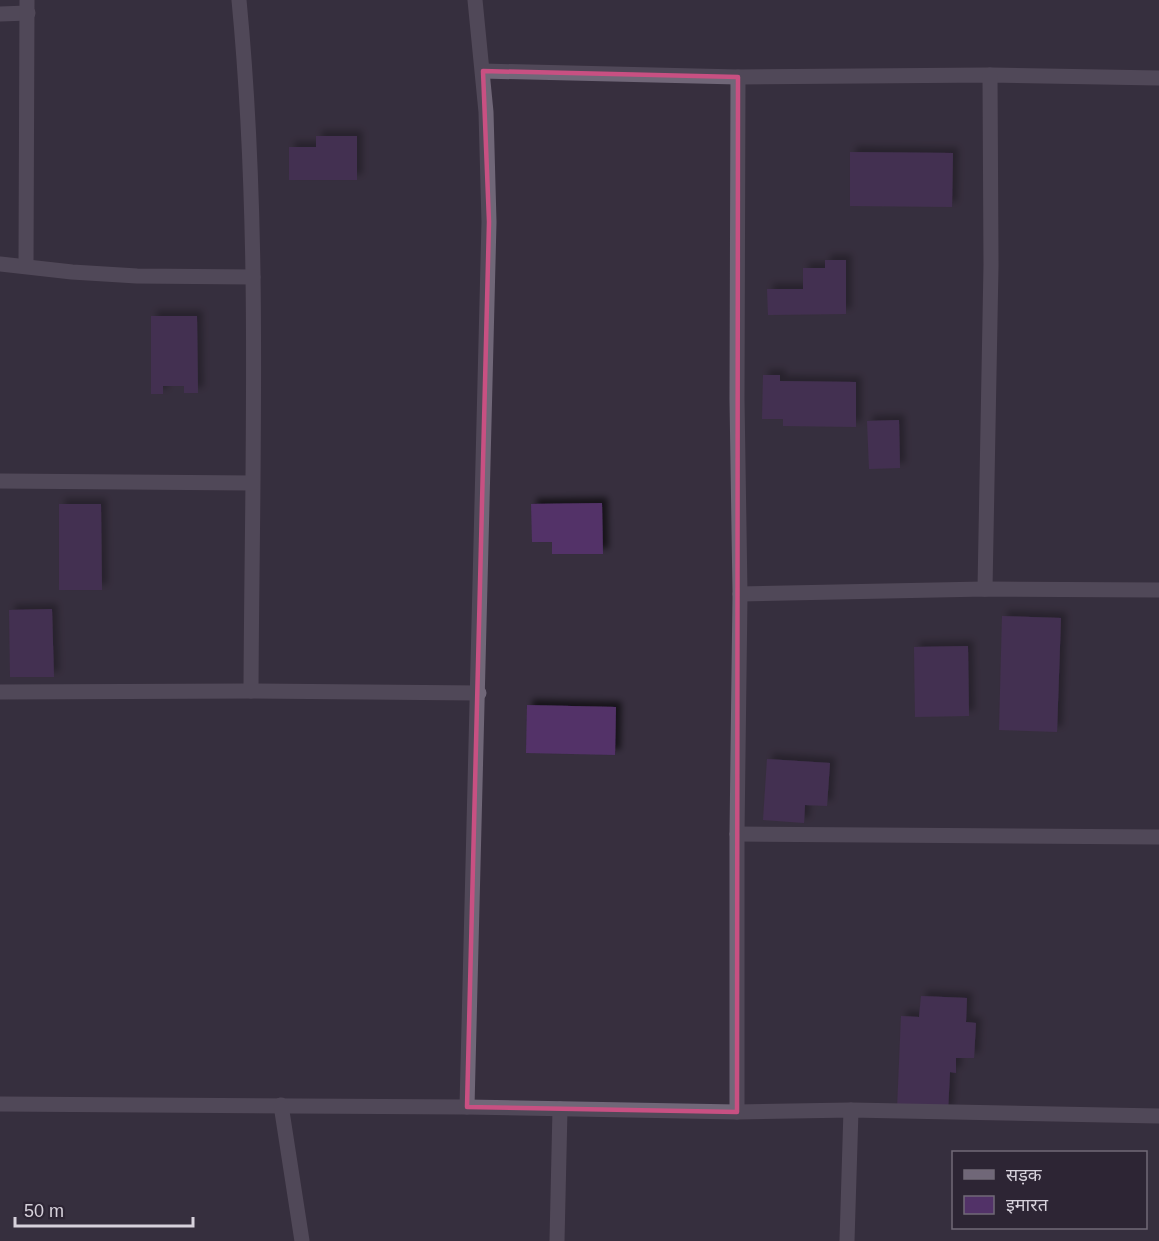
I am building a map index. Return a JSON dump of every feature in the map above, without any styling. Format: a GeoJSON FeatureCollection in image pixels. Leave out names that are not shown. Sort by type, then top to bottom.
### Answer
{"type":"FeatureCollection","features":[{"type":"Feature","properties":{"kind":"street"},"geometry":{"type":"LineString","coordinates":[[239,0],[247,104],[253,277],[251,690]]}},
{"type":"Feature","properties":{"kind":"street"},"geometry":{"type":"LineString","coordinates":[[467,1107],[489,222],[483,71],[475,0]]}},
{"type":"Feature","properties":{"kind":"street"},"geometry":{"type":"LineString","coordinates":[[0,14],[27,7],[26,265]]}},
{"type":"Feature","properties":{"kind":"street"},"geometry":{"type":"LineString","coordinates":[[483,71],[738,77],[990,75],[1159,78]]}},
{"type":"Feature","properties":{"kind":"street"},"geometry":{"type":"LineString","coordinates":[[985,589],[991,265],[990,75]]}},
{"type":"Feature","properties":{"kind":"street"},"geometry":{"type":"LineString","coordinates":[[737,1112],[740,594],[737,399],[738,77]]}},
{"type":"Feature","properties":{"kind":"street"},"geometry":{"type":"LineString","coordinates":[[0,264],[137,276],[253,277]]}},
{"type":"Feature","properties":{"kind":"street"},"geometry":{"type":"LineString","coordinates":[[0,481],[252,483]]}},
{"type":"Feature","properties":{"kind":"street"},"geometry":{"type":"LineString","coordinates":[[740,594],[985,589],[1159,590]]}},
{"type":"Feature","properties":{"kind":"street"},"geometry":{"type":"LineString","coordinates":[[0,692],[251,690],[479,693]]}},
{"type":"Feature","properties":{"kind":"street"},"geometry":{"type":"LineString","coordinates":[[737,834],[1159,837]]}},
{"type":"Feature","properties":{"kind":"street"},"geometry":{"type":"LineString","coordinates":[[0,1104],[560,1108],[737,1112],[851,1110],[1159,1116]]}},
{"type":"Feature","properties":{"kind":"street"},"geometry":{"type":"LineString","coordinates":[[281,1105],[302,1241]]}},
{"type":"Feature","properties":{"kind":"street"},"geometry":{"type":"LineString","coordinates":[[557,1241],[560,1108]]}},
{"type":"Feature","properties":{"kind":"street"},"geometry":{"type":"LineString","coordinates":[[847,1241],[851,1110]]}},
{"type":"Feature","properties":{"kind":"highlighted area"},"geometry":{"type":"Polygon","coordinates":[[[483,71],[738,77],[737,1112],[467,1107],[489,222],[483,71]]]}},
{"type":"Feature","properties":{"kind":"building"},"geometry":{"type":"Polygon","coordinates":[[[316,136],[357,136],[357,180],[289,180],[289,147],[316,147],[316,136]]]}},
{"type":"Feature","properties":{"kind":"building"},"geometry":{"type":"Polygon","coordinates":[[[850,152],[953,153],[952,207],[850,206],[850,152]]]}},
{"type":"Feature","properties":{"kind":"building"},"geometry":{"type":"Polygon","coordinates":[[[825,260],[846,260],[846,314],[768,315],[767,289],[803,289],[803,268],[825,268],[825,260]]]}},
{"type":"Feature","properties":{"kind":"building"},"geometry":{"type":"Polygon","coordinates":[[[151,316],[197,316],[198,393],[184,393],[184,386],[163,386],[163,394],[151,394],[151,316]]]}},
{"type":"Feature","properties":{"kind":"building"},"geometry":{"type":"Polygon","coordinates":[[[763,375],[780,375],[780,381],[856,382],[856,427],[783,426],[783,419],[762,419],[763,375]]]}},
{"type":"Feature","properties":{"kind":"building"},"geometry":{"type":"Polygon","coordinates":[[[899,420],[900,468],[869,469],[867,421],[899,420]]]}},
{"type":"Feature","properties":{"kind":"building"},"geometry":{"type":"Polygon","coordinates":[[[602,503],[603,554],[552,554],[552,542],[532,542],[531,504],[602,503]]]}},
{"type":"Feature","properties":{"kind":"building"},"geometry":{"type":"Polygon","coordinates":[[[59,504],[101,504],[102,590],[59,590],[59,504]]]}},
{"type":"Feature","properties":{"kind":"building"},"geometry":{"type":"Polygon","coordinates":[[[52,609],[54,677],[10,677],[9,610],[52,609]]]}},
{"type":"Feature","properties":{"kind":"building"},"geometry":{"type":"Polygon","coordinates":[[[1002,616],[1061,618],[1057,732],[999,730],[1002,616]]]}},
{"type":"Feature","properties":{"kind":"building"},"geometry":{"type":"Polygon","coordinates":[[[968,646],[969,716],[915,717],[914,647],[968,646]]]}},
{"type":"Feature","properties":{"kind":"building"},"geometry":{"type":"Polygon","coordinates":[[[527,705],[616,707],[615,755],[526,753],[527,705]]]}},
{"type":"Feature","properties":{"kind":"building"},"geometry":{"type":"Polygon","coordinates":[[[767,759],[830,763],[827,806],[805,805],[804,823],[763,820],[767,759]]]}},
{"type":"Feature","properties":{"kind":"building"},"geometry":{"type":"Polygon","coordinates":[[[921,996],[967,998],[966,1022],[976,1023],[974,1058],[956,1058],[956,1073],[950,1072],[948,1112],[897,1110],[901,1016],[919,1017],[921,996]]]}}]}
